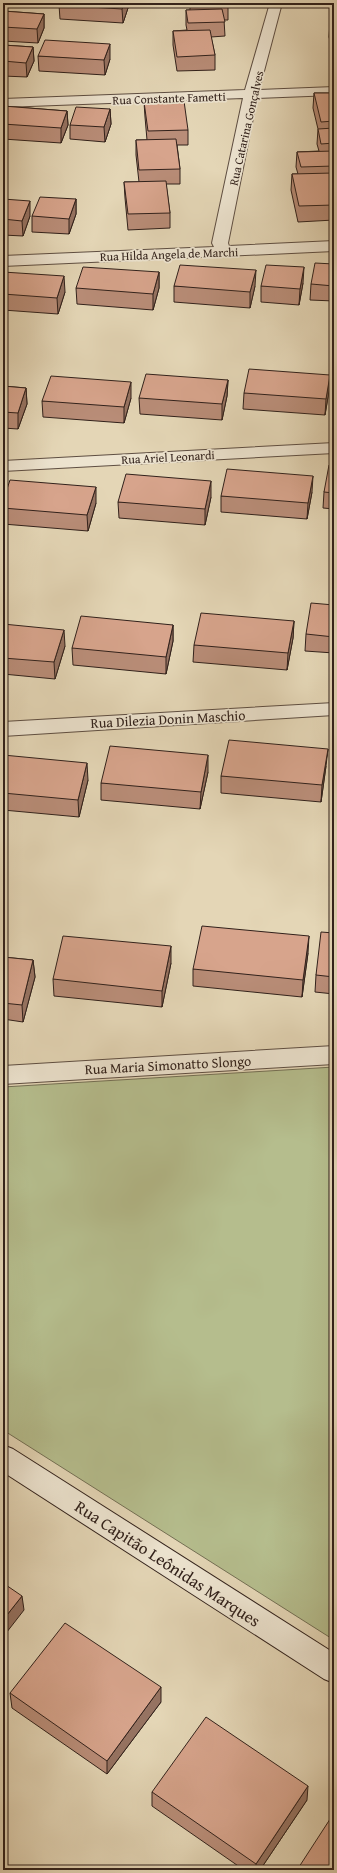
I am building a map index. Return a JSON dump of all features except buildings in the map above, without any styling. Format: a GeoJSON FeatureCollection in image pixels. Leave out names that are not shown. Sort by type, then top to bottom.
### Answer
{"type":"FeatureCollection","features":[{"type":"Feature","properties":{"kind":"street","name":"Rua Catarina Gonçalves"},"geometry":{"type":"LineString","coordinates":[[225,252],[220,243],[251,95],[276,3]]}},
{"type":"Feature","properties":{"kind":"street","name":"Rua Constante Fametti"},"geometry":{"type":"LineString","coordinates":[[3,103],[334,92]]}},
{"type":"Feature","properties":{"kind":"street","name":"Rua Hilda Angela de Marchi"},"geometry":{"type":"LineString","coordinates":[[3,261],[334,246]]}},
{"type":"Feature","properties":{"kind":"street","name":"Rua Ariel Leonardi"},"geometry":{"type":"LineString","coordinates":[[3,466],[334,448]]}},
{"type":"Feature","properties":{"kind":"street","name":"Rua Dilezia Donin Maschio"},"geometry":{"type":"LineString","coordinates":[[3,729],[334,709]]}},
{"type":"Feature","properties":{"kind":"street","name":"Rua Maria Simonatto Slongo"},"geometry":{"type":"LineString","coordinates":[[3,1075],[334,1055]]}},
{"type":"Feature","properties":{"kind":"street","name":"Rua Capitão Leônidas Marques"},"geometry":{"type":"LineString","coordinates":[[3,1457],[334,1669]]}},
{"type":"Feature","properties":{"kind":"green space"},"geometry":{"type":"Polygon","coordinates":[[[334,1067],[334,1640],[3,1430],[3,1087],[334,1067]]]}}]}
